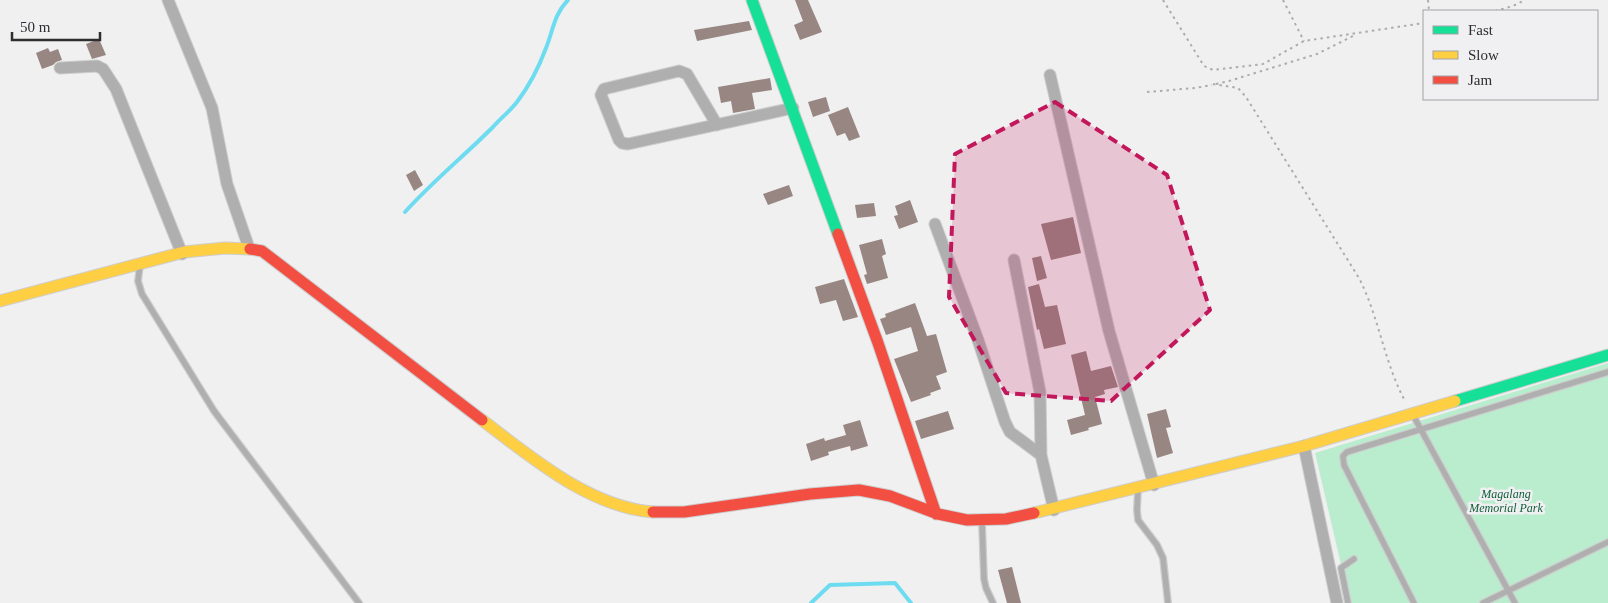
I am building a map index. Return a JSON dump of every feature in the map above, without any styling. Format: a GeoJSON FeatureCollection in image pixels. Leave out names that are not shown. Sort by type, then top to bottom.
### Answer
{"type":"FeatureCollection","features":[{"type":"Feature","properties":{"kind":"street"},"geometry":{"type":"LineString","coordinates":[[168,0],[212,108],[227,184],[249,248]]}},
{"type":"Feature","properties":{"kind":"street"},"geometry":{"type":"LineString","coordinates":[[752,0],[878,343],[936,514]]}},
{"type":"Feature","properties":{"kind":"street"},"geometry":{"type":"LineString","coordinates":[[60,68],[96,66],[103,69],[116,89],[182,254]]}},
{"type":"Feature","properties":{"kind":"street"},"geometry":{"type":"LineString","coordinates":[[717,125],[687,74],[679,71],[604,89],[601,95],[619,140],[625,144],[717,125],[793,108]]}},
{"type":"Feature","properties":{"kind":"street"},"geometry":{"type":"LineString","coordinates":[[1050,75],[1109,330],[1154,485]]}},
{"type":"Feature","properties":{"kind":"street"},"geometry":{"type":"LineString","coordinates":[[935,224],[978,340],[1005,422],[1010,432],[1041,455]]}},
{"type":"Feature","properties":{"kind":"street"},"geometry":{"type":"LineString","coordinates":[[0,301],[140,263],[182,254],[218,248],[249,248],[262,251],[381,344],[535,460],[566,480],[627,507],[647,512],[684,512],[771,499],[859,490],[896,497],[936,514],[951,518],[982,522],[1016,518],[1304,446],[1608,355]]}},
{"type":"Feature","properties":{"kind":"street"},"geometry":{"type":"LineString","coordinates":[[1014,260],[1040,392],[1041,455],[1054,510]]}},
{"type":"Feature","properties":{"kind":"street"},"geometry":{"type":"LineString","coordinates":[[1304,446],[1337,603]]}},
{"type":"Feature","properties":{"kind":"lane"},"geometry":{"type":"LineString","coordinates":[[140,263],[138,281],[142,294],[214,411],[359,603]]}},
{"type":"Feature","properties":{"kind":"lane"},"geometry":{"type":"LineString","coordinates":[[1414,603],[1344,465],[1343,456],[1347,452],[1420,428],[1608,372]]}},
{"type":"Feature","properties":{"kind":"lane"},"geometry":{"type":"LineString","coordinates":[[1412,413],[1515,603]]}},
{"type":"Feature","properties":{"kind":"lane"},"geometry":{"type":"LineString","coordinates":[[1138,489],[1138,520],[1163,558],[1168,603]]}},
{"type":"Feature","properties":{"kind":"lane"},"geometry":{"type":"LineString","coordinates":[[982,522],[984,579],[993,603]]}},
{"type":"Feature","properties":{"kind":"lane"},"geometry":{"type":"LineString","coordinates":[[1483,603],[1509,592],[1608,542]]}},
{"type":"Feature","properties":{"kind":"lane"},"geometry":{"type":"LineString","coordinates":[[1348,603],[1341,568],[1354,559]]}},
{"type":"Feature","properties":{"kind":"path"},"geometry":{"type":"LineString","coordinates":[[1163,0],[1204,66],[1213,70],[1262,64],[1304,41],[1423,23]]}},
{"type":"Feature","properties":{"kind":"path"},"geometry":{"type":"LineString","coordinates":[[1283,0],[1304,41]]}},
{"type":"Feature","properties":{"kind":"path"},"geometry":{"type":"LineString","coordinates":[[1499,10],[1525,0]]}},
{"type":"Feature","properties":{"kind":"path"},"geometry":{"type":"LineString","coordinates":[[1147,92],[1195,88],[1229,81],[1317,54],[1357,34]]}},
{"type":"Feature","properties":{"kind":"path"},"geometry":{"type":"LineString","coordinates":[[1213,84],[1238,88],[1246,97],[1359,278],[1368,296],[1386,358],[1397,385],[1412,413]]}},
{"type":"Feature","properties":{"kind":"highlighted area"},"geometry":{"type":"Polygon","coordinates":[[[1055,102],[1167,175],[1210,310],[1111,401],[1006,393],[949,297],[955,154],[1055,102]]]}},
{"type":"Feature","properties":{"kind":"green space","name":"Magalang Memorial Park"},"geometry":{"type":"Polygon","coordinates":[[[1608,363],[1608,603],[1350,603],[1315,453],[1608,363]]]}},
{"type":"Feature","properties":{"kind":"building"},"geometry":{"type":"Polygon","coordinates":[[[795,0],[808,0],[822,32],[800,40],[794,25],[803,21],[795,0]]]}},
{"type":"Feature","properties":{"kind":"building"},"geometry":{"type":"Polygon","coordinates":[[[749,21],[752,30],[697,41],[694,30],[749,21]]]}},
{"type":"Feature","properties":{"kind":"building"},"geometry":{"type":"Polygon","coordinates":[[[99,39],[106,55],[92,59],[86,44],[99,39]]]}},
{"type":"Feature","properties":{"kind":"building"},"geometry":{"type":"Polygon","coordinates":[[[48,48],[50,52],[58,49],[62,60],[42,69],[36,53],[48,48]]]}},
{"type":"Feature","properties":{"kind":"building"},"geometry":{"type":"Polygon","coordinates":[[[770,78],[772,90],[752,93],[755,109],[733,113],[731,101],[721,103],[718,87],[770,78]]]}},
{"type":"Feature","properties":{"kind":"building"},"geometry":{"type":"Polygon","coordinates":[[[826,97],[830,111],[813,117],[808,102],[826,97]]]}},
{"type":"Feature","properties":{"kind":"building"},"geometry":{"type":"Polygon","coordinates":[[[848,107],[860,137],[849,141],[845,133],[837,136],[828,115],[848,107]]]}},
{"type":"Feature","properties":{"kind":"building"},"geometry":{"type":"Polygon","coordinates":[[[415,170],[423,185],[414,191],[406,175],[415,170]]]}},
{"type":"Feature","properties":{"kind":"building"},"geometry":{"type":"Polygon","coordinates":[[[789,185],[793,196],[768,205],[763,194],[789,185]]]}},
{"type":"Feature","properties":{"kind":"building"},"geometry":{"type":"Polygon","coordinates":[[[910,200],[918,222],[899,229],[894,216],[898,215],[895,206],[910,200]]]}},
{"type":"Feature","properties":{"kind":"building"},"geometry":{"type":"Polygon","coordinates":[[[874,203],[876,216],[857,218],[855,205],[874,203]]]}},
{"type":"Feature","properties":{"kind":"building"},"geometry":{"type":"Polygon","coordinates":[[[1073,217],[1081,253],[1051,260],[1041,224],[1073,217]]]}},
{"type":"Feature","properties":{"kind":"building"},"geometry":{"type":"Polygon","coordinates":[[[882,239],[886,254],[882,256],[888,278],[867,284],[864,275],[867,274],[859,245],[882,239]]]}},
{"type":"Feature","properties":{"kind":"building"},"geometry":{"type":"Polygon","coordinates":[[[1041,256],[1047,278],[1037,281],[1032,258],[1041,256]]]}},
{"type":"Feature","properties":{"kind":"building"},"geometry":{"type":"Polygon","coordinates":[[[844,279],[858,317],[843,321],[836,300],[820,304],[815,287],[844,279]]]}},
{"type":"Feature","properties":{"kind":"building"},"geometry":{"type":"Polygon","coordinates":[[[1039,284],[1045,307],[1057,305],[1066,344],[1044,349],[1039,329],[1037,330],[1028,287],[1039,284]]]}},
{"type":"Feature","properties":{"kind":"building"},"geometry":{"type":"Polygon","coordinates":[[[915,303],[927,336],[936,334],[947,372],[936,376],[941,389],[930,393],[931,395],[911,402],[894,359],[918,351],[911,327],[886,335],[880,319],[886,317],[885,314],[915,303]]]}},
{"type":"Feature","properties":{"kind":"building"},"geometry":{"type":"Polygon","coordinates":[[[1086,351],[1091,371],[1111,366],[1118,387],[1104,390],[1105,394],[1095,397],[1102,424],[1071,435],[1067,420],[1085,415],[1071,355],[1086,351]]]}},
{"type":"Feature","properties":{"kind":"building"},"geometry":{"type":"Polygon","coordinates":[[[1166,409],[1171,427],[1166,428],[1173,453],[1157,458],[1147,414],[1166,409]]]}},
{"type":"Feature","properties":{"kind":"building"},"geometry":{"type":"Polygon","coordinates":[[[948,411],[954,429],[921,439],[915,421],[948,411]]]}},
{"type":"Feature","properties":{"kind":"building"},"geometry":{"type":"Polygon","coordinates":[[[860,420],[868,446],[851,451],[850,446],[828,452],[829,455],[811,461],[806,444],[824,438],[825,441],[846,435],[843,425],[860,420]]]}},
{"type":"Feature","properties":{"kind":"building"},"geometry":{"type":"Polygon","coordinates":[[[1012,567],[1021,603],[1007,603],[998,570],[1012,567]]]}},
{"type":"Feature","properties":{"kind":"waterway"},"geometry":{"type":"LineString","coordinates":[[405,212],[517,102],[537,69],[557,17],[568,0]]}},
{"type":"Feature","properties":{"kind":"waterway"},"geometry":{"type":"LineString","coordinates":[[811,603],[830,585],[895,583],[911,603]]}},
{"type":"Feature","properties":{"kind":"traffic: fast"},"geometry":{"type":"LineString","coordinates":[[752,0],[838,234]]}},
{"type":"Feature","properties":{"kind":"traffic: fast"},"geometry":{"type":"LineString","coordinates":[[1455,401],[1608,355]]}},
{"type":"Feature","properties":{"kind":"traffic: slow"},"geometry":{"type":"LineString","coordinates":[[0,301],[184,252],[225,248],[250,249]]}},
{"type":"Feature","properties":{"kind":"traffic: slow"},"geometry":{"type":"LineString","coordinates":[[1034,513],[1304,446],[1455,401]]}},
{"type":"Feature","properties":{"kind":"traffic: slow"},"geometry":{"type":"LineString","coordinates":[[482,420],[541,464],[584,490],[606,501],[629,508],[653,512]]}},
{"type":"Feature","properties":{"kind":"traffic: jam"},"geometry":{"type":"LineString","coordinates":[[838,234],[878,343],[936,514]]}},
{"type":"Feature","properties":{"kind":"traffic: jam"},"geometry":{"type":"LineString","coordinates":[[250,249],[262,251],[482,420]]}},
{"type":"Feature","properties":{"kind":"traffic: jam"},"geometry":{"type":"LineString","coordinates":[[653,512],[684,512],[810,494],[859,490],[890,496],[938,514],[967,520],[1006,519],[1034,513]]}}]}
